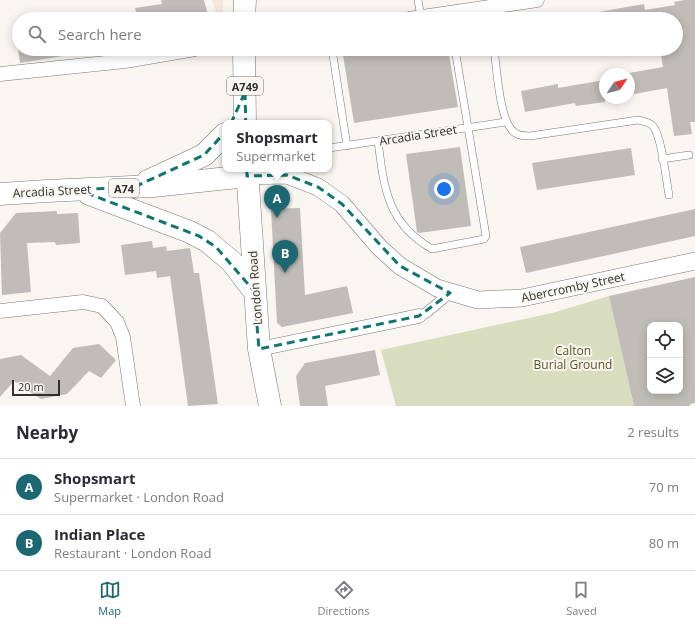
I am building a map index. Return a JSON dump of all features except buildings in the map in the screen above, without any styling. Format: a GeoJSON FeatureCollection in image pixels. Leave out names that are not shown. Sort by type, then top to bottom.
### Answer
{"type":"FeatureCollection","features":[{"type":"Feature","properties":{"kind":"main road"},"geometry":{"type":"LineString","coordinates":[[244,12],[245,0]]}},
{"type":"Feature","properties":{"kind":"main road","name":"A749"},"geometry":{"type":"LineString","coordinates":[[244,56],[245,120]]}},
{"type":"Feature","properties":{"kind":"main road"},"geometry":{"type":"LineString","coordinates":[[232,120],[245,92]]}},
{"type":"Feature","properties":{"kind":"main road","name":"A74"},"geometry":{"type":"LineString","coordinates":[[132,188],[204,155],[222,137]]}},
{"type":"Feature","properties":{"kind":"main road","name":"Arcadia Street"},"geometry":{"type":"LineString","coordinates":[[0,194],[76,189],[132,188],[247,173]]}},
{"type":"Feature","properties":{"kind":"main road","name":"London Road"},"geometry":{"type":"LineString","coordinates":[[247,173],[259,349],[270,406]]}},
{"type":"Feature","properties":{"kind":"main road","name":"A74"},"geometry":{"type":"LineString","coordinates":[[76,189],[199,236],[225,255],[254,291]]}},
{"type":"Feature","properties":{"kind":"street"},"geometry":{"type":"LineString","coordinates":[[493,12],[537,0]]}},
{"type":"Feature","properties":{"kind":"street"},"geometry":{"type":"LineString","coordinates":[[0,74],[125,61],[154,56]]}},
{"type":"Feature","properties":{"kind":"street","name":"Abercromby Street"},"geometry":{"type":"LineString","coordinates":[[247,173],[287,175],[318,187],[342,204],[380,248],[400,266],[424,282],[450,293],[478,300],[522,298],[695,261]]}},
{"type":"Feature","properties":{"kind":"street"},"geometry":{"type":"LineString","coordinates":[[259,349],[419,316],[426,313],[450,293]]}},
{"type":"Feature","properties":{"kind":"street"},"geometry":{"type":"LineString","coordinates":[[0,311],[83,302],[102,306],[117,322],[123,336],[132,406]]}},
{"type":"Feature","properties":{"kind":"lane"},"geometry":{"type":"LineString","coordinates":[[416,12],[418,0]]}},
{"type":"Feature","properties":{"kind":"lane"},"geometry":{"type":"LineString","coordinates":[[333,56],[347,146]]}},
{"type":"Feature","properties":{"kind":"lane"},"geometry":{"type":"LineString","coordinates":[[378,141],[385,188],[391,209],[417,238],[432,249],[481,240],[486,236],[455,56]]}},
{"type":"Feature","properties":{"kind":"lane"},"geometry":{"type":"LineString","coordinates":[[495,56],[506,122],[514,133],[521,136],[638,120],[646,122],[652,126],[656,132],[668,195]]}},
{"type":"Feature","properties":{"kind":"lane","name":"Arcadia Street"},"geometry":{"type":"LineString","coordinates":[[332,148],[506,122]]}},
{"type":"Feature","properties":{"kind":"lane"},"geometry":{"type":"LineString","coordinates":[[662,159],[689,155]]}},
{"type":"Feature","properties":{"kind":"highlighted area"},"geometry":{"type":"Polygon","coordinates":[[[245,92],[247,176],[287,175],[318,187],[342,204],[400,266],[450,293],[419,316],[259,349],[254,291],[216,247],[199,236],[76,189],[132,188],[204,155],[229,128],[245,92]]]}},
{"type":"Feature","properties":{"kind":"shaded area"},"geometry":{"type":"Polygon","coordinates":[[[212,0],[223,0],[223,12],[216,12],[212,0]]]}},
{"type":"Feature","properties":{"kind":"green space","name":"Calton Burial Ground"},"geometry":{"type":"Polygon","coordinates":[[[609,296],[634,406],[396,406],[381,350],[552,313],[609,296]]]}},
{"type":"Feature","properties":{"kind":"place","name":"Shopsmart"},"geometry":{"type":"Point","coordinates":[277,218]}},
{"type":"Feature","properties":{"kind":"place","name":"Indian Place"},"geometry":{"type":"Point","coordinates":[285,273]}}]}
